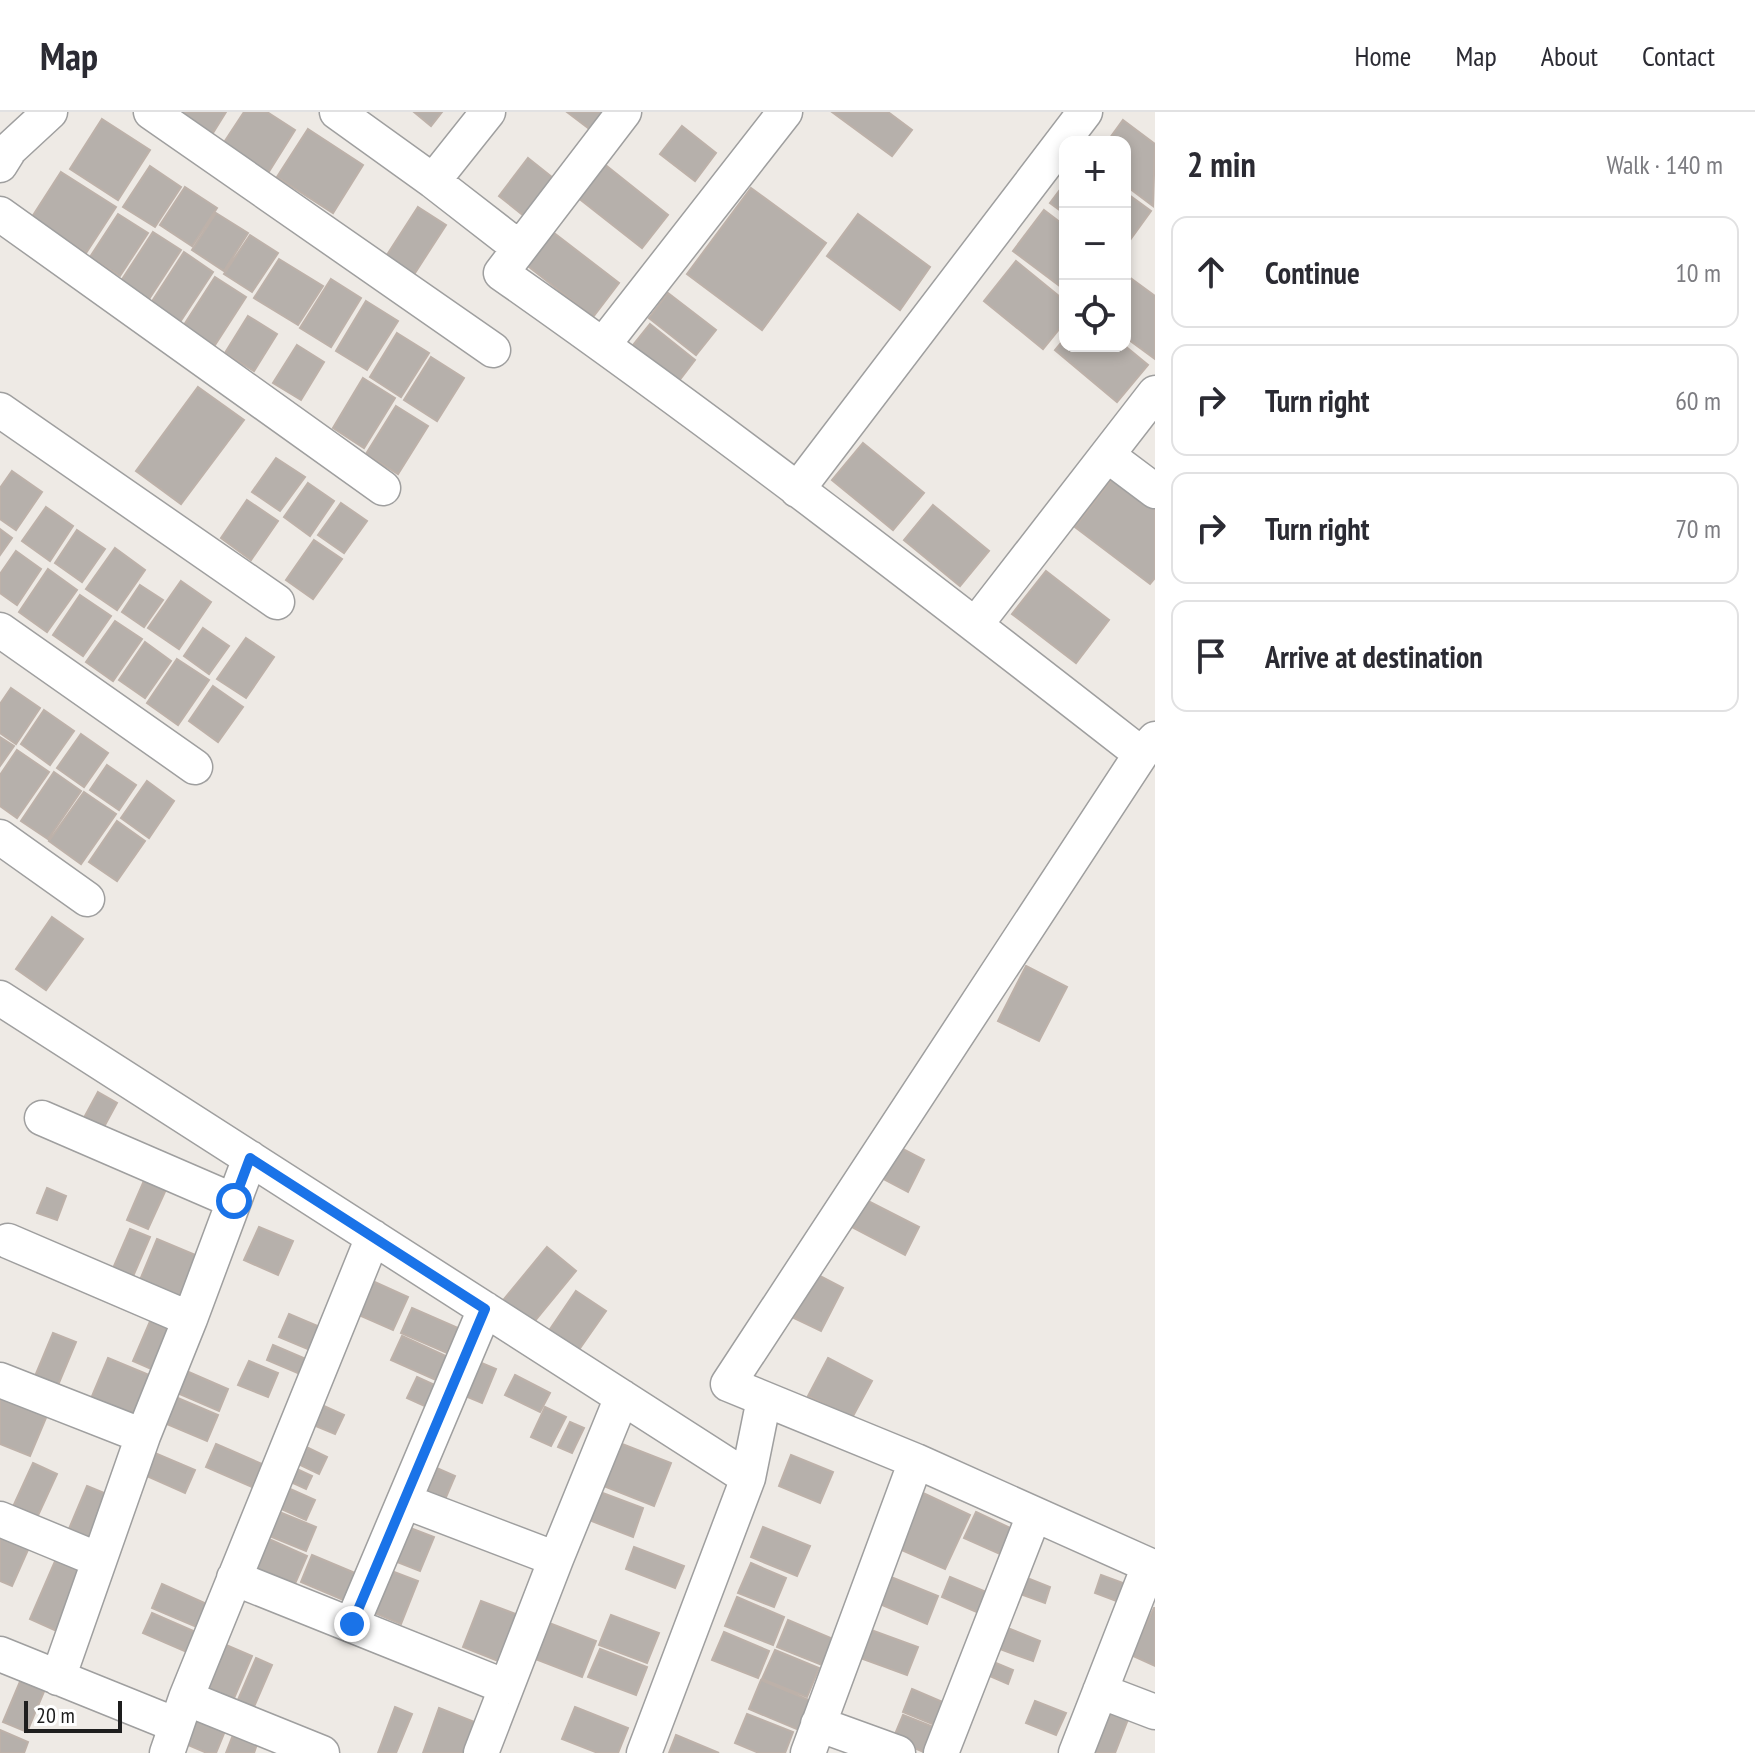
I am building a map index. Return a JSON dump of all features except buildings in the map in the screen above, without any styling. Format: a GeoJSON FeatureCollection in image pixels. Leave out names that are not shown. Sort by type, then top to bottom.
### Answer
{"type":"FeatureCollection","features":[{"type":"Feature","properties":{"kind":"street"},"geometry":{"type":"LineString","coordinates":[[3,152],[50,112]]}},
{"type":"Feature","properties":{"kind":"street"},"geometry":{"type":"LineString","coordinates":[[151,112],[493,350]]}},
{"type":"Feature","properties":{"kind":"street"},"geometry":{"type":"LineString","coordinates":[[337,112],[518,247]]}},
{"type":"Feature","properties":{"kind":"street"},"geometry":{"type":"LineString","coordinates":[[433,181],[488,112]]}},
{"type":"Feature","properties":{"kind":"street"},"geometry":{"type":"LineString","coordinates":[[624,112],[501,273],[603,345],[976,624],[1148,746],[728,1384],[916,1461],[1152,1567],[1076,1753]]}},
{"type":"Feature","properties":{"kind":"street"},"geometry":{"type":"LineString","coordinates":[[603,345],[785,112]]}},
{"type":"Feature","properties":{"kind":"street"},"geometry":{"type":"LineString","coordinates":[[797,490],[1085,112]]}},
{"type":"Feature","properties":{"kind":"street"},"geometry":{"type":"LineString","coordinates":[[0,214],[383,488]]}},
{"type":"Feature","properties":{"kind":"street"},"geometry":{"type":"LineString","coordinates":[[976,624],[1155,393]]}},
{"type":"Feature","properties":{"kind":"street"},"geometry":{"type":"LineString","coordinates":[[0,410],[277,602]]}},
{"type":"Feature","properties":{"kind":"street"},"geometry":{"type":"LineString","coordinates":[[1107,455],[1155,491]]}},
{"type":"Feature","properties":{"kind":"street"},"geometry":{"type":"LineString","coordinates":[[0,630],[195,767]]}},
{"type":"Feature","properties":{"kind":"street"},"geometry":{"type":"LineString","coordinates":[[0,837],[87,899]]}},
{"type":"Feature","properties":{"kind":"street"},"geometry":{"type":"LineString","coordinates":[[0,998],[748,1478]]}},
{"type":"Feature","properties":{"kind":"street"},"geometry":{"type":"LineString","coordinates":[[42,1118],[234,1201]]}},
{"type":"Feature","properties":{"kind":"street"},"geometry":{"type":"LineString","coordinates":[[58,1678],[143,1436],[250,1158]]}},
{"type":"Feature","properties":{"kind":"street"},"geometry":{"type":"LineString","coordinates":[[176,1725],[373,1237]]}},
{"type":"Feature","properties":{"kind":"street"},"geometry":{"type":"LineString","coordinates":[[8,1241],[190,1319]]}},
{"type":"Feature","properties":{"kind":"street"},"geometry":{"type":"LineString","coordinates":[[352,1624],[485,1309]]}},
{"type":"Feature","properties":{"kind":"street"},"geometry":{"type":"LineString","coordinates":[[0,1380],[143,1436]]}},
{"type":"Feature","properties":{"kind":"street"},"geometry":{"type":"LineString","coordinates":[[481,1753],[622,1397]]}},
{"type":"Feature","properties":{"kind":"street"},"geometry":{"type":"LineString","coordinates":[[644,1753],[748,1478],[764,1399]]}},
{"type":"Feature","properties":{"kind":"street"},"geometry":{"type":"LineString","coordinates":[[898,1753],[813,1738],[916,1461]]}},
{"type":"Feature","properties":{"kind":"street"},"geometry":{"type":"LineString","coordinates":[[404,1501],[556,1559]]}},
{"type":"Feature","properties":{"kind":"street"},"geometry":{"type":"LineString","coordinates":[[941,1753],[1034,1515]]}},
{"type":"Feature","properties":{"kind":"street"},"geometry":{"type":"LineString","coordinates":[[0,1519],[99,1560]]}},
{"type":"Feature","properties":{"kind":"street"},"geometry":{"type":"LineString","coordinates":[[234,1578],[506,1687]]}},
{"type":"Feature","properties":{"kind":"street"},"geometry":{"type":"LineString","coordinates":[[0,1654],[176,1725],[322,1753]]}},
{"type":"Feature","properties":{"kind":"street"},"geometry":{"type":"LineString","coordinates":[[1100,1691],[1155,1712]]}},
{"type":"Feature","properties":{"kind":"route"},"geometry":{"type":"LineString","coordinates":[[234,1201],[250,1158],[485,1309],[352,1624]]}}]}
